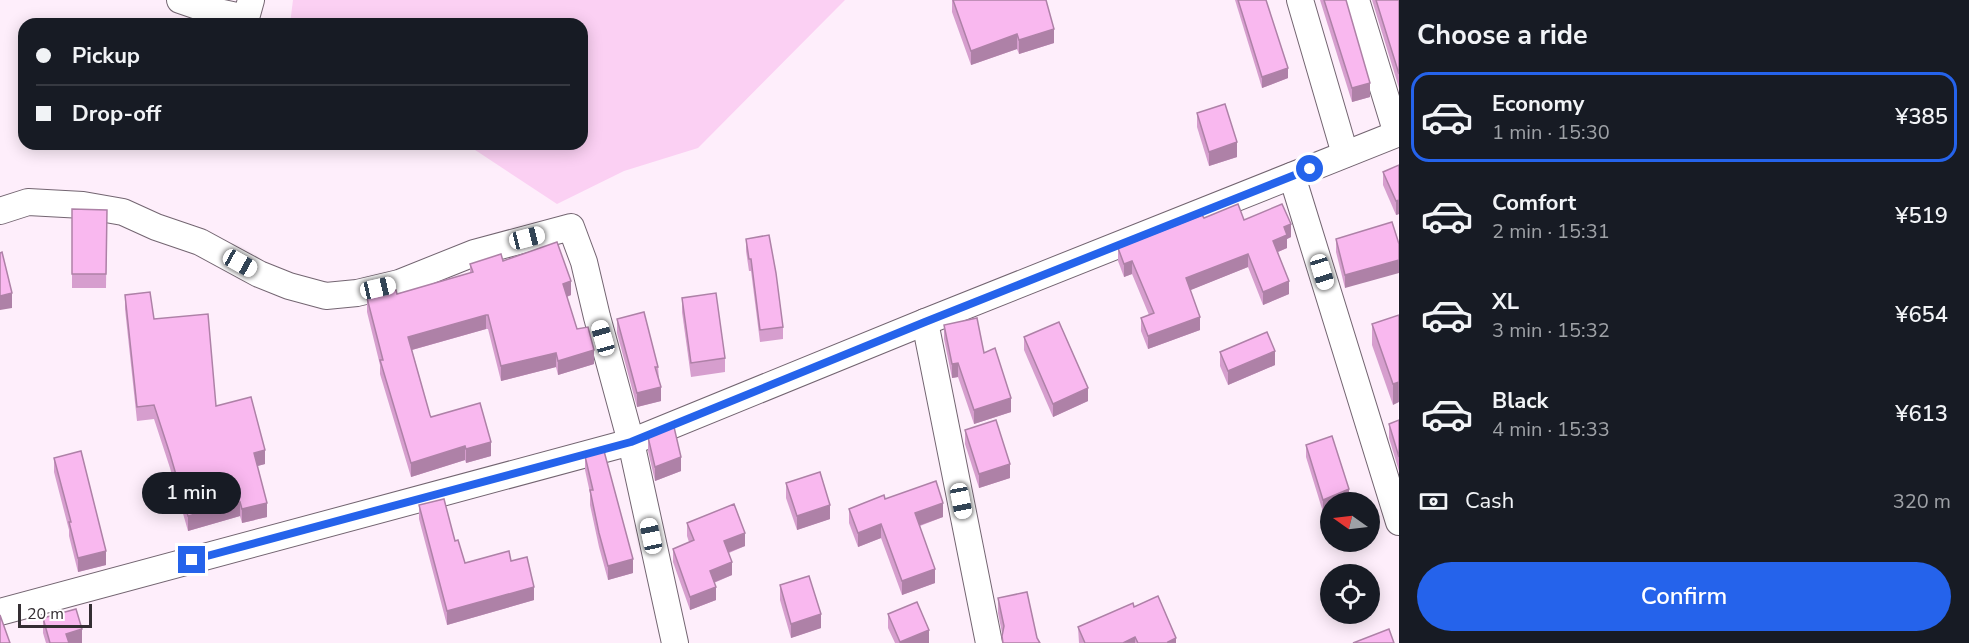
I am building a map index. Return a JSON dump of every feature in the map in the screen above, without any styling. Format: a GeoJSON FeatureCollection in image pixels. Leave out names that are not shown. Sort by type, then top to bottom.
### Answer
{"type":"FeatureCollection","features":[{"type":"Feature","properties":{"kind":"street"},"geometry":{"type":"LineString","coordinates":[[180,0],[209,10],[246,18],[251,0]]}},
{"type":"Feature","properties":{"kind":"street"},"geometry":{"type":"LineString","coordinates":[[1300,0],[1345,154]]}},
{"type":"Feature","properties":{"kind":"street"},"geometry":{"type":"LineString","coordinates":[[0,612],[631,442],[1398,133],[1356,0]]}},
{"type":"Feature","properties":{"kind":"street"},"geometry":{"type":"LineString","coordinates":[[1292,176],[1399,522]]}},
{"type":"Feature","properties":{"kind":"street"},"geometry":{"type":"LineString","coordinates":[[0,211],[28,202],[83,205],[123,212],[156,227],[200,242],[259,274],[289,286],[326,296],[357,293],[399,283],[474,253],[571,227],[584,262],[631,442],[675,643]]}},
{"type":"Feature","properties":{"kind":"street"},"geometry":{"type":"LineString","coordinates":[[925,322],[989,643]]}},
{"type":"Feature","properties":{"kind":"shaded area"},"geometry":{"type":"Polygon","coordinates":[[[293,0],[845,0],[698,148],[624,171],[557,204],[475,150],[588,150],[588,18],[291,18],[293,0]]]}},
{"type":"Feature","properties":{"kind":"building"},"geometry":{"type":"Polygon","coordinates":[[[953,0],[1046,0],[1054,29],[1019,40],[1017,34],[971,51],[953,0]]]}},
{"type":"Feature","properties":{"kind":"building"},"geometry":{"type":"Polygon","coordinates":[[[1238,0],[1266,0],[1288,68],[1262,77],[1238,0]]]}},
{"type":"Feature","properties":{"kind":"building"},"geometry":{"type":"Polygon","coordinates":[[[1324,0],[1346,0],[1370,83],[1352,88],[1324,0]]]}},
{"type":"Feature","properties":{"kind":"building"},"geometry":{"type":"Polygon","coordinates":[[[1376,0],[1399,0],[1399,74],[1376,0]]]}},
{"type":"Feature","properties":{"kind":"building"},"geometry":{"type":"Polygon","coordinates":[[[1225,104],[1237,142],[1209,152],[1197,113],[1225,104]]]}},
{"type":"Feature","properties":{"kind":"building"},"geometry":{"type":"Polygon","coordinates":[[[1399,165],[1399,200],[1396,201],[1383,172],[1399,165]]]}},
{"type":"Feature","properties":{"kind":"building"},"geometry":{"type":"Polygon","coordinates":[[[1238,204],[1244,220],[1282,204],[1291,224],[1284,227],[1287,235],[1273,241],[1289,281],[1263,292],[1248,254],[1186,278],[1200,317],[1148,336],[1141,318],[1154,313],[1132,261],[1124,264],[1118,248],[1202,215],[1204,218],[1238,204]]]}},
{"type":"Feature","properties":{"kind":"building"},"geometry":{"type":"Polygon","coordinates":[[[72,209],[107,210],[106,274],[72,274],[72,209]]]}},
{"type":"Feature","properties":{"kind":"building"},"geometry":{"type":"Polygon","coordinates":[[[1392,222],[1399,244],[1399,260],[1345,275],[1336,239],[1392,222]]]}},
{"type":"Feature","properties":{"kind":"building"},"geometry":{"type":"Polygon","coordinates":[[[769,235],[783,327],[760,330],[751,259],[749,259],[746,239],[769,235]]]}},
{"type":"Feature","properties":{"kind":"building"},"geometry":{"type":"Polygon","coordinates":[[[557,242],[571,281],[563,284],[577,329],[588,327],[594,350],[558,361],[556,353],[501,366],[488,315],[408,337],[431,417],[480,403],[491,442],[466,449],[465,446],[411,463],[380,360],[383,360],[367,298],[396,290],[397,294],[473,272],[470,264],[501,254],[503,261],[557,242]]]}},
{"type":"Feature","properties":{"kind":"building"},"geometry":{"type":"Polygon","coordinates":[[[2,252],[12,293],[0,296],[0,253],[2,252]]]}},
{"type":"Feature","properties":{"kind":"building"},"geometry":{"type":"Polygon","coordinates":[[[150,292],[154,319],[208,314],[216,406],[251,397],[265,450],[254,453],[267,503],[242,509],[240,502],[188,516],[154,405],[137,407],[125,295],[150,292]]]}},
{"type":"Feature","properties":{"kind":"building"},"geometry":{"type":"Polygon","coordinates":[[[716,293],[725,358],[691,363],[682,298],[716,293]]]}},
{"type":"Feature","properties":{"kind":"building"},"geometry":{"type":"Polygon","coordinates":[[[644,312],[661,387],[637,393],[617,319],[644,312]]]}},
{"type":"Feature","properties":{"kind":"building"},"geometry":{"type":"Polygon","coordinates":[[[1399,315],[1399,382],[1393,384],[1372,324],[1399,315]]]}},
{"type":"Feature","properties":{"kind":"building"},"geometry":{"type":"Polygon","coordinates":[[[977,318],[984,353],[995,348],[1011,398],[974,410],[958,363],[952,364],[944,325],[977,318]]]}},
{"type":"Feature","properties":{"kind":"building"},"geometry":{"type":"Polygon","coordinates":[[[1059,322],[1088,388],[1053,404],[1024,337],[1059,322]]]}},
{"type":"Feature","properties":{"kind":"building"},"geometry":{"type":"Polygon","coordinates":[[[1267,332],[1275,351],[1228,371],[1220,352],[1267,332]]]}},
{"type":"Feature","properties":{"kind":"building"},"geometry":{"type":"Polygon","coordinates":[[[996,420],[1010,464],[979,474],[965,430],[996,420]]]}},
{"type":"Feature","properties":{"kind":"building"},"geometry":{"type":"Polygon","coordinates":[[[1399,420],[1399,457],[1389,424],[1399,420]]]}},
{"type":"Feature","properties":{"kind":"building"},"geometry":{"type":"Polygon","coordinates":[[[674,427],[681,457],[655,467],[648,437],[674,427]]]}},
{"type":"Feature","properties":{"kind":"building"},"geometry":{"type":"Polygon","coordinates":[[[1332,436],[1349,489],[1342,492],[1321,492],[1306,445],[1332,436]]]}},
{"type":"Feature","properties":{"kind":"building"},"geometry":{"type":"Polygon","coordinates":[[[81,451],[106,551],[78,558],[54,458],[81,451]]]}},
{"type":"Feature","properties":{"kind":"building"},"geometry":{"type":"Polygon","coordinates":[[[604,451],[633,559],[608,566],[590,490],[593,490],[585,456],[604,451]]]}},
{"type":"Feature","properties":{"kind":"building"},"geometry":{"type":"Polygon","coordinates":[[[820,472],[830,505],[797,516],[786,483],[820,472]]]}},
{"type":"Feature","properties":{"kind":"building"},"geometry":{"type":"Polygon","coordinates":[[[936,481],[943,503],[915,513],[935,569],[902,581],[881,524],[858,533],[849,509],[884,495],[885,499],[936,481]]]}},
{"type":"Feature","properties":{"kind":"building"},"geometry":{"type":"Polygon","coordinates":[[[444,499],[455,541],[458,540],[465,563],[509,551],[511,561],[527,557],[534,587],[447,611],[419,505],[444,499]]]}},
{"type":"Feature","properties":{"kind":"building"},"geometry":{"type":"Polygon","coordinates":[[[734,504],[745,533],[724,541],[732,562],[710,571],[716,587],[690,597],[673,549],[694,540],[687,523],[734,504]]]}},
{"type":"Feature","properties":{"kind":"building"},"geometry":{"type":"Polygon","coordinates":[[[809,576],[821,614],[791,624],[780,585],[809,576]]]}},
{"type":"Feature","properties":{"kind":"building"},"geometry":{"type":"Polygon","coordinates":[[[1027,592],[1040,643],[1003,643],[1004,626],[998,598],[1027,592]]]}},
{"type":"Feature","properties":{"kind":"building"},"geometry":{"type":"Polygon","coordinates":[[[1158,596],[1176,638],[1169,643],[1138,643],[1135,637],[1123,643],[1085,643],[1078,627],[1133,603],[1134,607],[1158,596]]]}},
{"type":"Feature","properties":{"kind":"building"},"geometry":{"type":"Polygon","coordinates":[[[917,602],[929,630],[900,642],[888,614],[917,602]]]}},
{"type":"Feature","properties":{"kind":"building"},"geometry":{"type":"Polygon","coordinates":[[[76,609],[82,629],[66,634],[69,643],[50,643],[43,618],[76,609]]]}},
{"type":"Feature","properties":{"kind":"building"},"geometry":{"type":"Polygon","coordinates":[[[0,615],[10,643],[0,643],[0,615]]]}},
{"type":"Feature","properties":{"kind":"building"},"geometry":{"type":"Polygon","coordinates":[[[1389,629],[1394,643],[1353,643],[1389,629]]]}},
{"type":"Feature","properties":{"kind":"route"},"geometry":{"type":"LineString","coordinates":[[192,560],[631,442],[1310,169]]}}]}
